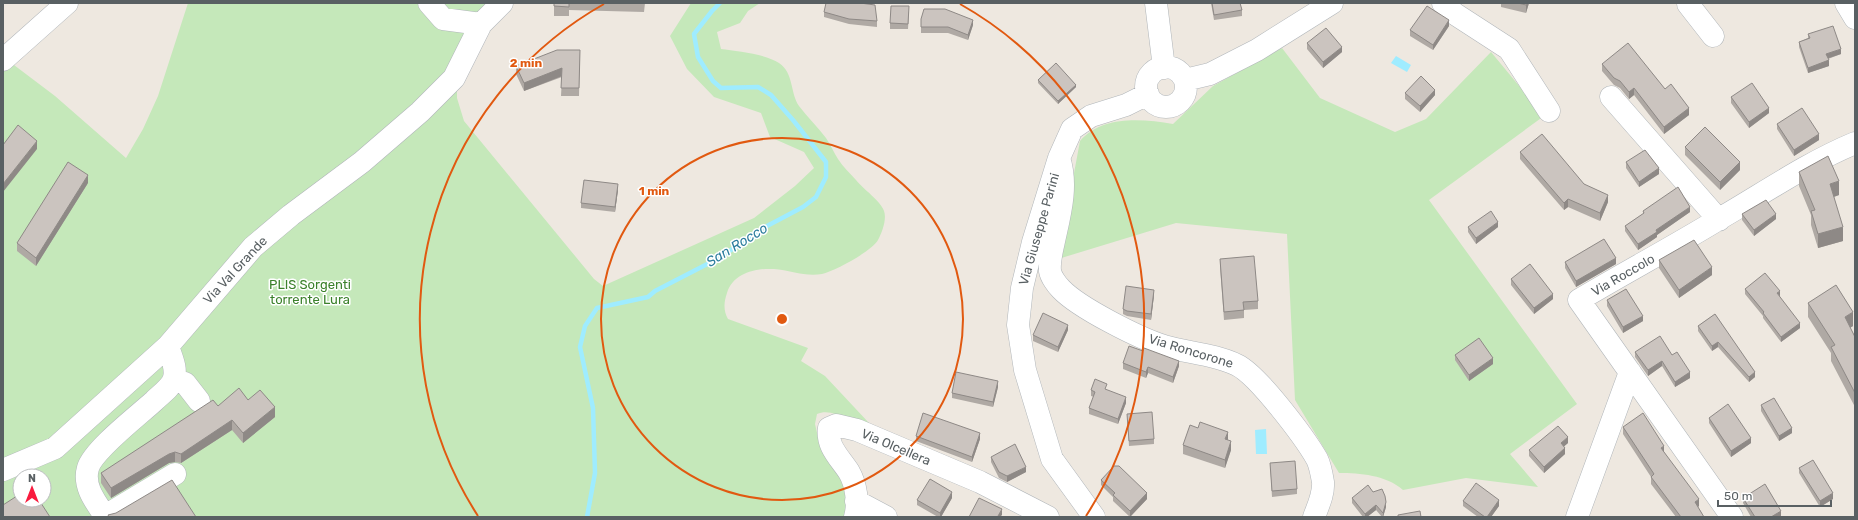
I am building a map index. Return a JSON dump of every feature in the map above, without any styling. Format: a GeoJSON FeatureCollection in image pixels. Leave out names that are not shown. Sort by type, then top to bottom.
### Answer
{"type":"FeatureCollection","features":[{"type":"Feature","properties":{"kind":"street"},"geometry":{"type":"LineString","coordinates":[[3,60],[67,3]]}},
{"type":"Feature","properties":{"kind":"street"},"geometry":{"type":"LineString","coordinates":[[429,3],[443,19],[481,24]]}},
{"type":"Feature","properties":{"kind":"street","name":"Via Val Grande"},"geometry":{"type":"LineString","coordinates":[[3,470],[55,448],[168,346],[253,247],[291,215],[362,162],[420,112],[454,78],[481,24],[502,3]]}},
{"type":"Feature","properties":{"kind":"street"},"geometry":{"type":"LineString","coordinates":[[1156,3],[1164,68]]}},
{"type":"Feature","properties":{"kind":"street"},"geometry":{"type":"LineString","coordinates":[[1185,80],[1210,74],[1257,50],[1332,3]]}},
{"type":"Feature","properties":{"kind":"street"},"geometry":{"type":"LineString","coordinates":[[1443,3],[1455,14],[1509,49],[1549,111]]}},
{"type":"Feature","properties":{"kind":"street"},"geometry":{"type":"LineString","coordinates":[[1689,3],[1688,4],[1713,36]]}},
{"type":"Feature","properties":{"kind":"street"},"geometry":{"type":"LineString","coordinates":[[1846,3],[1855,18]]}},
{"type":"Feature","properties":{"kind":"street"},"geometry":{"type":"LineString","coordinates":[[1164,68],[1172,68],[1180,73],[1185,80],[1186,89],[1184,97],[1178,104],[1169,107],[1156,104],[1148,94],[1146,86],[1149,77],[1155,71],[1164,68]]}},
{"type":"Feature","properties":{"kind":"street","name":"Via Giuseppe Parini"},"geometry":{"type":"LineString","coordinates":[[1094,517],[1052,459],[1025,370],[1018,325],[1022,288],[1033,242],[1060,158],[1072,129],[1091,116],[1126,105],[1148,94]]}},
{"type":"Feature","properties":{"kind":"street"},"geometry":{"type":"LineString","coordinates":[[1611,97],[1719,220]]}},
{"type":"Feature","properties":{"kind":"street","name":"Via Roccolo"},"geometry":{"type":"LineString","coordinates":[[1732,517],[1580,300],[1719,220],[1802,169],[1855,143]]}},
{"type":"Feature","properties":{"kind":"street","name":"Via Roncorone"},"geometry":{"type":"LineString","coordinates":[[1060,158],[1064,170],[1062,205],[1050,261],[1052,276],[1061,289],[1077,302],[1125,329],[1163,346],[1224,359],[1250,373],[1262,386],[1318,460],[1323,482],[1322,495],[1318,501],[1314,517]]}},
{"type":"Feature","properties":{"kind":"street"},"geometry":{"type":"LineString","coordinates":[[168,346],[175,366],[174,380],[162,394],[97,453],[88,468],[87,484],[92,498],[103,513],[110,514],[175,474]]}},
{"type":"Feature","properties":{"kind":"street"},"geometry":{"type":"LineString","coordinates":[[1577,517],[1630,372]]}},
{"type":"Feature","properties":{"kind":"street"},"geometry":{"type":"LineString","coordinates":[[174,380],[184,383],[199,401]]}},
{"type":"Feature","properties":{"kind":"street","name":"Via Olcellera"},"geometry":{"type":"LineString","coordinates":[[856,509],[856,495],[850,473],[831,445],[828,434],[829,428],[836,425],[857,430],[980,482],[1048,517]]}},
{"type":"Feature","properties":{"kind":"street"},"geometry":{"type":"LineString","coordinates":[[856,509],[886,517]]}},
{"type":"Feature","properties":{"kind":"green space","name":"PLIS Sorgenti torrente Lura"},"geometry":{"type":"Polygon","coordinates":[[[188,3],[490,3],[457,83],[457,98],[464,121],[594,279],[603,286],[754,218],[795,186],[814,168],[804,152],[770,137],[761,113],[714,97],[687,69],[670,36],[691,3],[760,3],[748,11],[740,23],[717,32],[721,49],[767,57],[784,67],[790,78],[794,95],[799,106],[826,138],[842,165],[859,184],[876,199],[885,214],[880,237],[869,250],[844,265],[828,272],[810,275],[767,269],[753,271],[740,276],[730,286],[727,293],[725,312],[728,319],[808,348],[801,361],[825,376],[869,423],[870,425],[866,431],[836,414],[823,412],[817,414],[815,424],[818,437],[873,517],[3,517],[3,68],[10,62],[55,96],[126,158],[143,129],[158,96],[188,3]]]}},
{"type":"Feature","properties":{"kind":"green space"},"geometry":{"type":"Polygon","coordinates":[[[1282,48],[1320,98],[1395,132],[1426,119],[1491,52],[1544,116],[1429,200],[1577,404],[1510,454],[1538,487],[1466,478],[1403,490],[1381,478],[1364,474],[1339,473],[1295,400],[1287,234],[1176,223],[1058,259],[1080,141],[1089,133],[1111,123],[1136,120],[1173,124],[1213,86],[1282,48]]]}},
{"type":"Feature","properties":{"kind":"water"},"geometry":{"type":"Polygon","coordinates":[[[1396,56],[1411,65],[1407,72],[1391,63],[1396,56]]]}},
{"type":"Feature","properties":{"kind":"water"},"geometry":{"type":"Polygon","coordinates":[[[1266,429],[1267,454],[1256,454],[1255,430],[1266,429]]]}},
{"type":"Feature","properties":{"kind":"building"},"geometry":{"type":"Polygon","coordinates":[[[554,3],[569,3],[569,7],[554,6],[554,3]]]}},
{"type":"Feature","properties":{"kind":"building"},"geometry":{"type":"Polygon","coordinates":[[[826,3],[860,3],[875,5],[877,21],[849,19],[824,12],[826,3]]]}},
{"type":"Feature","properties":{"kind":"building"},"geometry":{"type":"Polygon","coordinates":[[[1212,3],[1240,3],[1242,10],[1214,15],[1212,3]]]}},
{"type":"Feature","properties":{"kind":"building"},"geometry":{"type":"Polygon","coordinates":[[[891,6],[909,6],[908,24],[890,23],[891,6]]]}},
{"type":"Feature","properties":{"kind":"building"},"geometry":{"type":"Polygon","coordinates":[[[1427,6],[1449,20],[1433,45],[1410,30],[1427,6]]]}},
{"type":"Feature","properties":{"kind":"building"},"geometry":{"type":"Polygon","coordinates":[[[924,9],[945,9],[973,20],[968,35],[948,27],[921,27],[921,19],[924,9]]]}},
{"type":"Feature","properties":{"kind":"building"},"geometry":{"type":"Polygon","coordinates":[[[1833,26],[1841,49],[1826,54],[1829,60],[1808,68],[1799,42],[1810,38],[1808,34],[1833,26]]]}},
{"type":"Feature","properties":{"kind":"building"},"geometry":{"type":"Polygon","coordinates":[[[1326,28],[1342,47],[1323,62],[1307,43],[1326,28]]]}},
{"type":"Feature","properties":{"kind":"building"},"geometry":{"type":"Polygon","coordinates":[[[1628,43],[1665,89],[1671,84],[1689,108],[1664,127],[1634,88],[1629,92],[1602,64],[1628,43]]]}},
{"type":"Feature","properties":{"kind":"building"},"geometry":{"type":"Polygon","coordinates":[[[557,50],[580,50],[579,88],[561,88],[562,68],[524,83],[516,66],[557,50]]]}},
{"type":"Feature","properties":{"kind":"building"},"geometry":{"type":"Polygon","coordinates":[[[1056,63],[1076,85],[1058,101],[1038,80],[1056,63]]]}},
{"type":"Feature","properties":{"kind":"building"},"geometry":{"type":"Polygon","coordinates":[[[1421,76],[1435,90],[1420,106],[1405,93],[1421,76]]]}},
{"type":"Feature","properties":{"kind":"building"},"geometry":{"type":"Polygon","coordinates":[[[1752,83],[1769,108],[1749,122],[1731,97],[1752,83]]]}},
{"type":"Feature","properties":{"kind":"building"},"geometry":{"type":"Polygon","coordinates":[[[1802,108],[1819,134],[1794,150],[1777,124],[1802,108]]]}},
{"type":"Feature","properties":{"kind":"building"},"geometry":{"type":"Polygon","coordinates":[[[18,125],[37,141],[3,184],[3,145],[18,125]]]}},
{"type":"Feature","properties":{"kind":"building"},"geometry":{"type":"Polygon","coordinates":[[[1705,127],[1740,162],[1720,182],[1685,147],[1705,127]]]}},
{"type":"Feature","properties":{"kind":"building"},"geometry":{"type":"Polygon","coordinates":[[[1542,134],[1584,184],[1608,195],[1600,213],[1568,199],[1564,203],[1520,152],[1542,134]]]}},
{"type":"Feature","properties":{"kind":"building"},"geometry":{"type":"Polygon","coordinates":[[[1645,150],[1659,168],[1639,182],[1626,162],[1645,150]]]}},
{"type":"Feature","properties":{"kind":"building"},"geometry":{"type":"Polygon","coordinates":[[[1828,156],[1839,181],[1830,184],[1843,227],[1818,234],[1811,211],[1815,210],[1799,172],[1828,156]]]}},
{"type":"Feature","properties":{"kind":"building"},"geometry":{"type":"Polygon","coordinates":[[[68,162],[88,175],[36,258],[17,243],[68,162]]]}},
{"type":"Feature","properties":{"kind":"building"},"geometry":{"type":"Polygon","coordinates":[[[584,180],[618,184],[615,207],[581,203],[584,180]]]}},
{"type":"Feature","properties":{"kind":"building"},"geometry":{"type":"Polygon","coordinates":[[[1678,187],[1690,207],[1656,230],[1657,232],[1638,244],[1625,226],[1644,213],[1643,211],[1678,187]]]}},
{"type":"Feature","properties":{"kind":"building"},"geometry":{"type":"Polygon","coordinates":[[[1766,200],[1776,214],[1754,230],[1742,214],[1766,200]]]}},
{"type":"Feature","properties":{"kind":"building"},"geometry":{"type":"Polygon","coordinates":[[[1491,211],[1498,222],[1476,238],[1468,227],[1491,211]]]}},
{"type":"Feature","properties":{"kind":"building"},"geometry":{"type":"Polygon","coordinates":[[[1604,239],[1616,258],[1576,281],[1565,262],[1604,239]]]}},
{"type":"Feature","properties":{"kind":"building"},"geometry":{"type":"Polygon","coordinates":[[[1694,240],[1712,267],[1679,290],[1659,260],[1694,240]]]}},
{"type":"Feature","properties":{"kind":"building"},"geometry":{"type":"Polygon","coordinates":[[[1254,256],[1258,301],[1243,302],[1244,310],[1224,312],[1220,259],[1254,256]]]}},
{"type":"Feature","properties":{"kind":"building"},"geometry":{"type":"Polygon","coordinates":[[[1530,264],[1553,294],[1534,308],[1511,279],[1530,264]]]}},
{"type":"Feature","properties":{"kind":"building"},"geometry":{"type":"Polygon","coordinates":[[[1765,273],[1780,291],[1777,293],[1800,323],[1781,337],[1763,313],[1764,312],[1745,289],[1765,273]]]}},
{"type":"Feature","properties":{"kind":"building"},"geometry":{"type":"Polygon","coordinates":[[[1836,285],[1853,312],[1845,317],[1855,337],[1855,393],[1831,347],[1835,345],[1808,303],[1836,285]]]}},
{"type":"Feature","properties":{"kind":"building"},"geometry":{"type":"Polygon","coordinates":[[[1126,286],[1154,290],[1151,314],[1127,311],[1123,309],[1126,286]]]}},
{"type":"Feature","properties":{"kind":"building"},"geometry":{"type":"Polygon","coordinates":[[[1626,289],[1643,316],[1623,327],[1607,300],[1626,289]]]}},
{"type":"Feature","properties":{"kind":"building"},"geometry":{"type":"Polygon","coordinates":[[[1043,313],[1068,325],[1058,347],[1033,335],[1043,313]]]}},
{"type":"Feature","properties":{"kind":"building"},"geometry":{"type":"Polygon","coordinates":[[[1715,314],[1755,372],[1749,377],[1718,342],[1712,346],[1698,326],[1715,314]]]}},
{"type":"Feature","properties":{"kind":"building"},"geometry":{"type":"Polygon","coordinates":[[[1660,336],[1672,355],[1677,352],[1690,372],[1675,382],[1662,361],[1648,370],[1635,352],[1660,336]]]}},
{"type":"Feature","properties":{"kind":"building"},"geometry":{"type":"Polygon","coordinates":[[[1479,338],[1493,358],[1469,375],[1455,355],[1479,338]]]}},
{"type":"Feature","properties":{"kind":"building"},"geometry":{"type":"Polygon","coordinates":[[[1129,346],[1143,351],[1144,348],[1179,361],[1173,377],[1148,367],[1146,372],[1123,363],[1129,346]]]}},
{"type":"Feature","properties":{"kind":"building"},"geometry":{"type":"Polygon","coordinates":[[[956,372],[998,381],[993,402],[952,393],[956,372]]]}},
{"type":"Feature","properties":{"kind":"building"},"geometry":{"type":"Polygon","coordinates":[[[1095,379],[1107,384],[1105,389],[1126,397],[1118,419],[1089,408],[1095,392],[1091,390],[1095,379]]]}},
{"type":"Feature","properties":{"kind":"building"},"geometry":{"type":"Polygon","coordinates":[[[239,388],[248,400],[260,390],[275,407],[243,433],[232,420],[181,454],[175,452],[169,454],[111,488],[101,473],[213,400],[218,406],[239,388]]]}},
{"type":"Feature","properties":{"kind":"building"},"geometry":{"type":"Polygon","coordinates":[[[1774,398],[1792,428],[1779,436],[1761,405],[1774,398]]]}},
{"type":"Feature","properties":{"kind":"building"},"geometry":{"type":"Polygon","coordinates":[[[1728,404],[1751,438],[1731,451],[1709,418],[1728,404]]]}},
{"type":"Feature","properties":{"kind":"building"},"geometry":{"type":"Polygon","coordinates":[[[1152,412],[1154,439],[1129,441],[1127,414],[1152,412]]]}},
{"type":"Feature","properties":{"kind":"building"},"geometry":{"type":"Polygon","coordinates":[[[923,413],[980,433],[972,457],[916,436],[923,413]]]}},
{"type":"Feature","properties":{"kind":"building"},"geometry":{"type":"Polygon","coordinates":[[[1643,413],[1664,446],[1661,448],[1699,499],[1695,502],[1704,517],[1681,517],[1651,477],[1654,474],[1623,427],[1643,413]]]}},
{"type":"Feature","properties":{"kind":"building"},"geometry":{"type":"Polygon","coordinates":[[[1200,422],[1228,432],[1225,439],[1231,441],[1225,460],[1183,445],[1190,425],[1198,428],[1200,422]]]}},
{"type":"Feature","properties":{"kind":"building"},"geometry":{"type":"Polygon","coordinates":[[[1558,426],[1568,437],[1561,443],[1565,448],[1544,467],[1529,450],[1558,426]]]}},
{"type":"Feature","properties":{"kind":"building"},"geometry":{"type":"Polygon","coordinates":[[[1015,444],[1026,467],[1007,476],[999,472],[991,457],[1015,444]]]}},
{"type":"Feature","properties":{"kind":"building"},"geometry":{"type":"Polygon","coordinates":[[[1813,460],[1833,493],[1820,501],[1799,468],[1813,460]]]}},
{"type":"Feature","properties":{"kind":"building"},"geometry":{"type":"Polygon","coordinates":[[[1295,461],[1297,489],[1272,491],[1270,463],[1295,461]]]}},
{"type":"Feature","properties":{"kind":"building"},"geometry":{"type":"Polygon","coordinates":[[[1114,466],[1119,466],[1147,493],[1130,511],[1113,495],[1115,493],[1101,480],[1114,466]]]}},
{"type":"Feature","properties":{"kind":"building"},"geometry":{"type":"Polygon","coordinates":[[[930,479],[952,492],[940,513],[917,500],[930,479]]]}},
{"type":"Feature","properties":{"kind":"building"},"geometry":{"type":"Polygon","coordinates":[[[172,480],[196,517],[109,517],[108,515],[116,513],[172,480]]]}},
{"type":"Feature","properties":{"kind":"building"},"geometry":{"type":"Polygon","coordinates":[[[1476,483],[1499,500],[1487,517],[1463,501],[1476,483]]]}},
{"type":"Feature","properties":{"kind":"building"},"geometry":{"type":"Polygon","coordinates":[[[1765,484],[1781,511],[1771,517],[1755,517],[1743,498],[1765,484]]]}},
{"type":"Feature","properties":{"kind":"building"},"geometry":{"type":"Polygon","coordinates":[[[1368,485],[1373,492],[1382,489],[1386,502],[1383,513],[1376,505],[1365,514],[1352,498],[1368,485]]]}},
{"type":"Feature","properties":{"kind":"building"},"geometry":{"type":"Polygon","coordinates":[[[979,498],[1002,509],[998,516],[1001,517],[969,517],[979,498]]]}},
{"type":"Feature","properties":{"kind":"building"},"geometry":{"type":"Polygon","coordinates":[[[12,499],[12,508],[44,508],[50,517],[3,517],[3,505],[12,499]]]}},
{"type":"Feature","properties":{"kind":"building"},"geometry":{"type":"Polygon","coordinates":[[[1420,511],[1421,517],[1398,517],[1398,515],[1420,511]]]}},
{"type":"Feature","properties":{"kind":"waterway","name":"San Rocco"},"geometry":{"type":"LineString","coordinates":[[587,517],[595,473],[593,408],[580,347],[585,326],[597,308],[648,297],[655,291],[719,258],[767,226],[803,207],[816,197],[826,177],[826,162],[771,95],[758,87],[721,88],[713,81],[698,57],[694,34],[720,3]]}}]}
